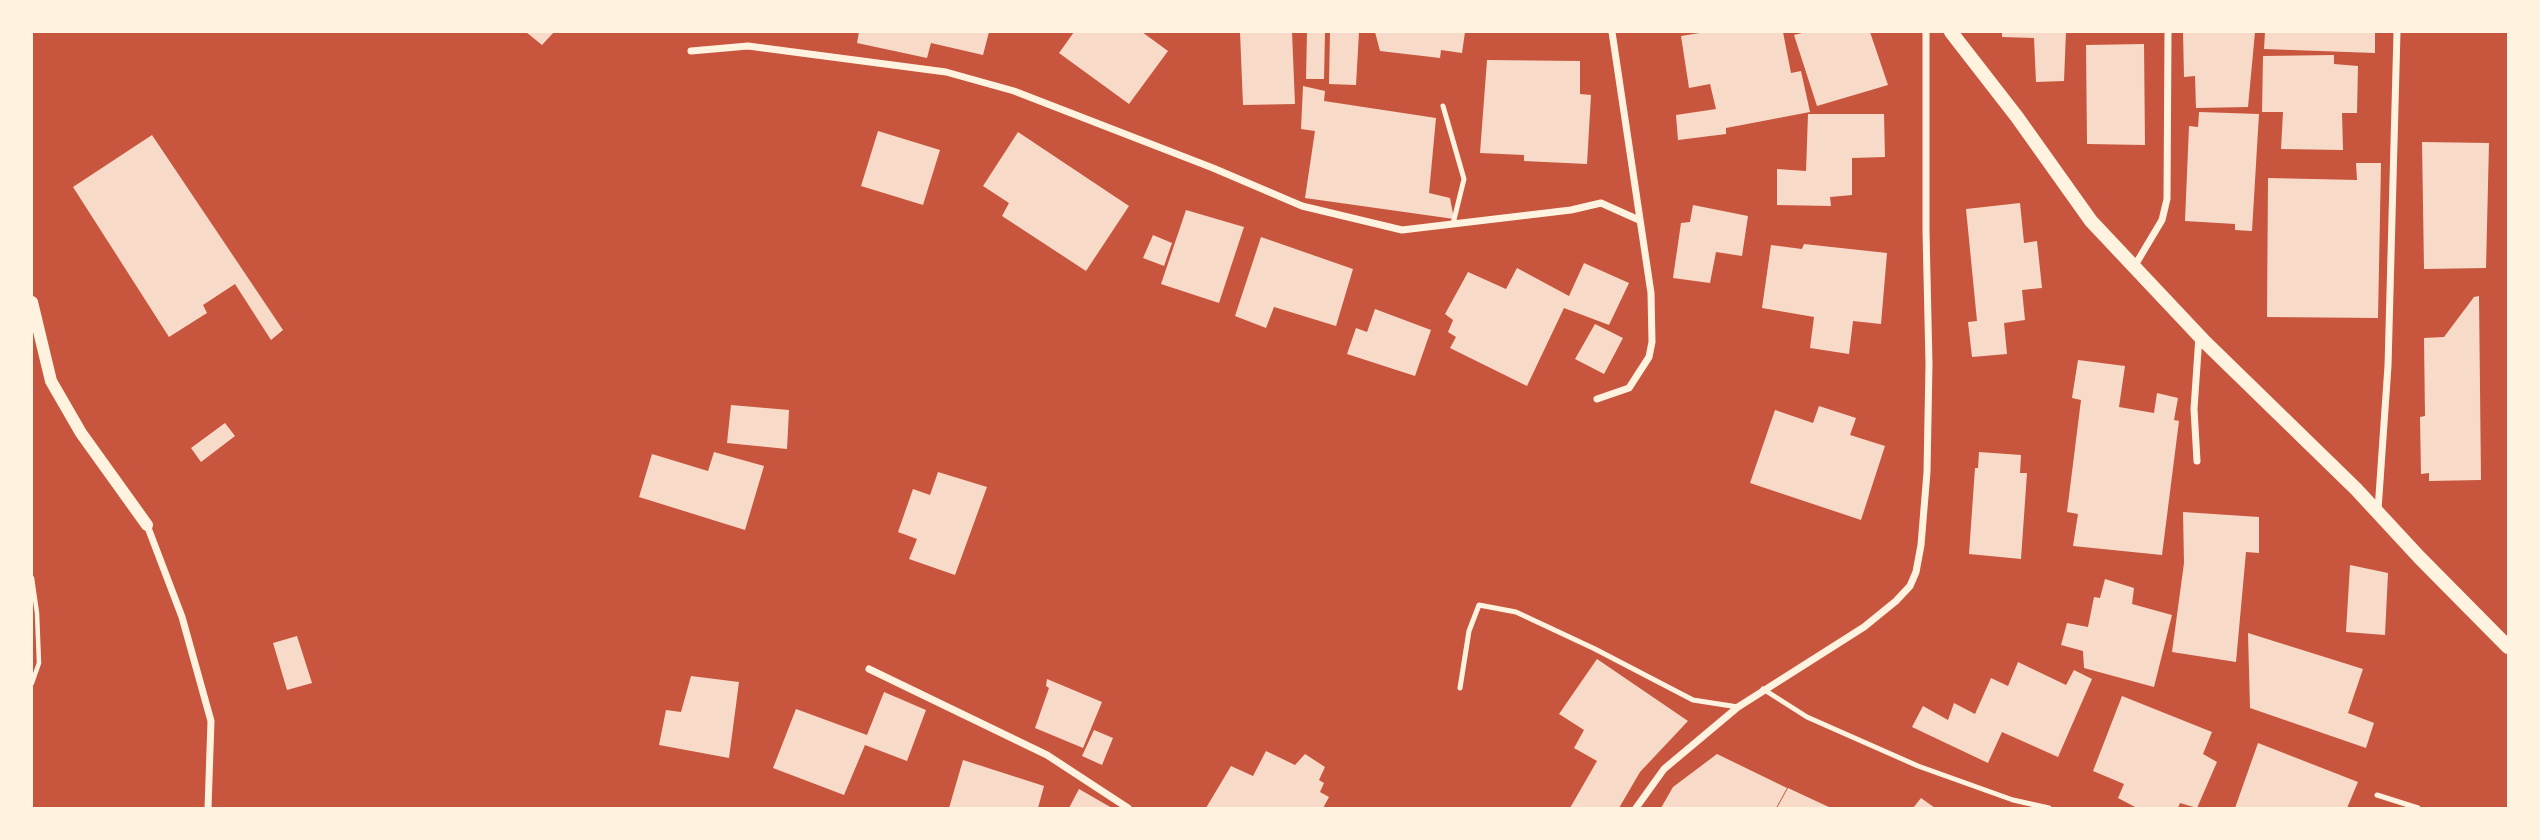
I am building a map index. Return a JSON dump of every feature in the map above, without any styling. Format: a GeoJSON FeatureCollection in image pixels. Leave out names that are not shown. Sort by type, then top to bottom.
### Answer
{"type":"FeatureCollection","features":[{"type":"Feature","properties":{"kind":"main road"},"geometry":{"type":"LineString","coordinates":[[1951,32],[2017,117],[2091,221],[2133,268],[2508,647]]}},
{"type":"Feature","properties":{"kind":"street"},"geometry":{"type":"LineString","coordinates":[[1597,399],[1629,388],[1648,357],[1652,342],[1651,293],[1612,32]]}},
{"type":"Feature","properties":{"kind":"street"},"geometry":{"type":"LineString","coordinates":[[1636,808],[1664,769],[1763,689],[1864,627],[1896,601],[1910,586],[1916,572],[1927,472],[1929,364],[1926,32]]}},
{"type":"Feature","properties":{"kind":"street"},"geometry":{"type":"LineString","coordinates":[[2133,268],[2162,220],[2167,199],[2168,32]]}},
{"type":"Feature","properties":{"kind":"street"},"geometry":{"type":"LineString","coordinates":[[2378,513],[2388,366],[2397,32]]}},
{"type":"Feature","properties":{"kind":"street"},"geometry":{"type":"LineString","coordinates":[[691,51],[748,46],[946,72],[1014,91],[1213,168],[1302,206],[1402,230],[1571,210],[1601,203],[1639,220]]}},
{"type":"Feature","properties":{"kind":"street"},"geometry":{"type":"LineString","coordinates":[[32,302],[51,381],[81,433],[147,525],[182,617],[211,721],[208,808]]}},
{"type":"Feature","properties":{"kind":"street"},"geometry":{"type":"LineString","coordinates":[[2197,461],[2194,409],[2199,335]]}},
{"type":"Feature","properties":{"kind":"street"},"geometry":{"type":"LineString","coordinates":[[869,669],[1047,755],[1128,808]]}},
{"type":"Feature","properties":{"kind":"lane"},"geometry":{"type":"LineString","coordinates":[[1443,106],[1464,179],[1453,224]]}},
{"type":"Feature","properties":{"kind":"lane"},"geometry":{"type":"LineString","coordinates":[[1461,688],[1469,631],[1479,605],[1516,612],[1693,700],[1738,708]]}},
{"type":"Feature","properties":{"kind":"lane"},"geometry":{"type":"LineString","coordinates":[[1763,689],[1807,717],[1918,766],[2013,800],[2049,808]]}},
{"type":"Feature","properties":{"kind":"lane"},"geometry":{"type":"LineString","coordinates":[[2377,795],[2418,808]]}},
{"type":"Feature","properties":{"kind":"path"},"geometry":{"type":"LineString","coordinates":[[32,578],[37,613],[39,663],[32,683]]}},
{"type":"Feature","properties":{"kind":"building"},"geometry":{"type":"Polygon","coordinates":[[[526,32],[554,32],[542,45],[526,32]]]}},
{"type":"Feature","properties":{"kind":"building"},"geometry":{"type":"Polygon","coordinates":[[[859,32],[989,32],[983,55],[931,43],[927,58],[857,43],[859,32]]]}},
{"type":"Feature","properties":{"kind":"building"},"geometry":{"type":"Polygon","coordinates":[[[1074,32],[1142,32],[1168,51],[1129,104],[1059,53],[1074,32]]]}},
{"type":"Feature","properties":{"kind":"building"},"geometry":{"type":"Polygon","coordinates":[[[1240,32],[1292,32],[1295,104],[1243,105],[1240,32]]]}},
{"type":"Feature","properties":{"kind":"building"},"geometry":{"type":"Polygon","coordinates":[[[1307,32],[1325,32],[1324,79],[1306,79],[1307,32]]]}},
{"type":"Feature","properties":{"kind":"building"},"geometry":{"type":"Polygon","coordinates":[[[1330,32],[1359,32],[1356,85],[1329,84],[1330,32]]]}},
{"type":"Feature","properties":{"kind":"building"},"geometry":{"type":"Polygon","coordinates":[[[1375,32],[1465,32],[1462,53],[1441,50],[1440,58],[1380,51],[1375,32]]]}},
{"type":"Feature","properties":{"kind":"building"},"geometry":{"type":"Polygon","coordinates":[[[1706,32],[1783,32],[1791,73],[1801,71],[1810,112],[1726,128],[1726,134],[1678,140],[1676,115],[1716,109],[1710,84],[1689,88],[1681,36],[1706,32]]]}},
{"type":"Feature","properties":{"kind":"building"},"geometry":{"type":"Polygon","coordinates":[[[1806,32],[1870,32],[1888,85],[1817,106],[1794,35],[1806,32]]]}},
{"type":"Feature","properties":{"kind":"building"},"geometry":{"type":"Polygon","coordinates":[[[2002,32],[2066,32],[2064,81],[2036,82],[2034,38],[2002,37],[2002,32]]]}},
{"type":"Feature","properties":{"kind":"building"},"geometry":{"type":"Polygon","coordinates":[[[2183,32],[2255,32],[2248,107],[2196,108],[2195,76],[2184,77],[2183,32]]]}},
{"type":"Feature","properties":{"kind":"building"},"geometry":{"type":"Polygon","coordinates":[[[2265,32],[2375,32],[2375,53],[2264,49],[2265,32]]]}},
{"type":"Feature","properties":{"kind":"building"},"geometry":{"type":"Polygon","coordinates":[[[2144,44],[2145,145],[2087,144],[2086,45],[2144,44]]]}},
{"type":"Feature","properties":{"kind":"building"},"geometry":{"type":"Polygon","coordinates":[[[2334,55],[2334,64],[2358,66],[2357,113],[2342,113],[2343,150],[2281,149],[2283,112],[2262,112],[2263,56],[2334,55]]]}},
{"type":"Feature","properties":{"kind":"building"},"geometry":{"type":"Polygon","coordinates":[[[1487,60],[1580,61],[1580,94],[1591,95],[1587,164],[1524,161],[1524,155],[1480,153],[1487,60]]]}},
{"type":"Feature","properties":{"kind":"building"},"geometry":{"type":"Polygon","coordinates":[[[1303,86],[1325,91],[1324,101],[1436,118],[1429,193],[1450,198],[1454,219],[1305,198],[1315,131],[1301,129],[1303,86]]]}},
{"type":"Feature","properties":{"kind":"building"},"geometry":{"type":"Polygon","coordinates":[[[2199,112],[2259,114],[2252,231],[2235,230],[2235,224],[2185,221],[2189,126],[2198,127],[2199,112]]]}},
{"type":"Feature","properties":{"kind":"building"},"geometry":{"type":"Polygon","coordinates":[[[1808,114],[1884,114],[1885,157],[1852,158],[1852,195],[1830,197],[1831,206],[1777,205],[1777,169],[1806,171],[1808,114]]]}},
{"type":"Feature","properties":{"kind":"building"},"geometry":{"type":"Polygon","coordinates":[[[878,131],[940,150],[923,205],[861,186],[878,131]]]}},
{"type":"Feature","properties":{"kind":"building"},"geometry":{"type":"Polygon","coordinates":[[[1018,132],[1129,206],[1086,271],[1002,216],[1009,203],[983,186],[1018,132]]]}},
{"type":"Feature","properties":{"kind":"building"},"geometry":{"type":"Polygon","coordinates":[[[152,135],[283,330],[271,340],[235,284],[203,305],[207,313],[169,337],[73,187],[152,135]]]}},
{"type":"Feature","properties":{"kind":"building"},"geometry":{"type":"Polygon","coordinates":[[[2422,142],[2489,143],[2486,268],[2424,269],[2422,142]]]}},
{"type":"Feature","properties":{"kind":"building"},"geometry":{"type":"Polygon","coordinates":[[[2356,163],[2381,163],[2378,318],[2267,317],[2268,178],[2357,180],[2356,163]]]}},
{"type":"Feature","properties":{"kind":"building"},"geometry":{"type":"Polygon","coordinates":[[[2020,203],[2024,243],[2037,241],[2042,288],[2022,290],[2025,320],[2004,323],[2007,354],[1972,357],[1968,322],[1977,321],[1966,209],[2020,203]]]}},
{"type":"Feature","properties":{"kind":"building"},"geometry":{"type":"Polygon","coordinates":[[[1693,205],[1748,216],[1742,256],[1716,252],[1710,283],[1673,278],[1681,223],[1690,222],[1693,205]]]}},
{"type":"Feature","properties":{"kind":"building"},"geometry":{"type":"Polygon","coordinates":[[[1186,210],[1244,227],[1219,303],[1161,284],[1186,210]]]}},
{"type":"Feature","properties":{"kind":"building"},"geometry":{"type":"Polygon","coordinates":[[[1153,235],[1172,243],[1164,266],[1143,258],[1153,235]]]}},
{"type":"Feature","properties":{"kind":"building"},"geometry":{"type":"Polygon","coordinates":[[[1261,237],[1353,269],[1336,326],[1274,307],[1266,328],[1235,316],[1261,237]]]}},
{"type":"Feature","properties":{"kind":"building"},"geometry":{"type":"Polygon","coordinates":[[[1804,244],[1887,253],[1881,324],[1853,321],[1849,354],[1810,348],[1814,317],[1762,308],[1771,245],[1802,249],[1804,244]]]}},
{"type":"Feature","properties":{"kind":"building"},"geometry":{"type":"Polygon","coordinates":[[[1584,263],[1629,283],[1609,325],[1564,308],[1527,386],[1450,348],[1456,337],[1448,332],[1453,320],[1445,314],[1468,272],[1506,289],[1517,268],[1569,296],[1584,263]]]}},
{"type":"Feature","properties":{"kind":"building"},"geometry":{"type":"Polygon","coordinates":[[[2479,296],[2481,480],[2429,481],[2429,473],[2421,474],[2420,417],[2425,416],[2424,338],[2444,337],[2474,297],[2479,296]]]}},
{"type":"Feature","properties":{"kind":"building"},"geometry":{"type":"Polygon","coordinates":[[[1375,309],[1431,330],[1415,376],[1347,354],[1356,328],[1367,332],[1375,309]]]}},
{"type":"Feature","properties":{"kind":"building"},"geometry":{"type":"Polygon","coordinates":[[[1595,324],[1623,338],[1604,374],[1575,359],[1595,324]]]}},
{"type":"Feature","properties":{"kind":"building"},"geometry":{"type":"Polygon","coordinates":[[[2078,360],[2125,366],[2119,407],[2154,413],[2157,393],[2178,398],[2174,420],[2179,421],[2162,555],[2073,546],[2078,514],[2067,512],[2081,400],[2072,398],[2078,360]]]}},
{"type":"Feature","properties":{"kind":"building"},"geometry":{"type":"Polygon","coordinates":[[[731,405],[789,410],[787,449],[727,443],[731,405]]]}},
{"type":"Feature","properties":{"kind":"building"},"geometry":{"type":"Polygon","coordinates":[[[1819,406],[1856,418],[1850,435],[1885,446],[1861,520],[1750,483],[1775,410],[1813,423],[1819,406]]]}},
{"type":"Feature","properties":{"kind":"building"},"geometry":{"type":"Polygon","coordinates":[[[225,423],[235,436],[201,462],[191,448],[225,423]]]}},
{"type":"Feature","properties":{"kind":"building"},"geometry":{"type":"Polygon","coordinates":[[[714,452],[764,466],[745,530],[639,497],[652,454],[708,471],[714,452]]]}},
{"type":"Feature","properties":{"kind":"building"},"geometry":{"type":"Polygon","coordinates":[[[1979,452],[2021,455],[2020,473],[2027,473],[2021,559],[1969,554],[1975,468],[1978,468],[1979,452]]]}},
{"type":"Feature","properties":{"kind":"building"},"geometry":{"type":"Polygon","coordinates":[[[938,472],[987,487],[955,575],[909,559],[917,539],[898,532],[913,489],[930,495],[938,472]]]}},
{"type":"Feature","properties":{"kind":"building"},"geometry":{"type":"Polygon","coordinates":[[[2183,512],[2259,517],[2259,553],[2246,552],[2236,662],[2172,652],[2184,563],[2183,512]]]}},
{"type":"Feature","properties":{"kind":"building"},"geometry":{"type":"Polygon","coordinates":[[[2350,565],[2388,573],[2385,635],[2346,632],[2350,565]]]}},
{"type":"Feature","properties":{"kind":"building"},"geometry":{"type":"Polygon","coordinates":[[[2105,579],[2134,588],[2132,604],[2172,615],[2154,687],[2084,668],[2083,651],[2061,645],[2067,623],[2088,627],[2094,597],[2100,598],[2105,579]]]}},
{"type":"Feature","properties":{"kind":"building"},"geometry":{"type":"Polygon","coordinates":[[[2248,633],[2363,669],[2348,713],[2374,723],[2366,748],[2250,708],[2248,633]]]}},
{"type":"Feature","properties":{"kind":"building"},"geometry":{"type":"Polygon","coordinates":[[[297,636],[312,683],[287,690],[273,643],[297,636]]]}},
{"type":"Feature","properties":{"kind":"building"},"geometry":{"type":"Polygon","coordinates":[[[1597,659],[1688,721],[1640,772],[1619,808],[1570,808],[1597,761],[1574,748],[1584,730],[1559,714],[1597,659]]]}},
{"type":"Feature","properties":{"kind":"building"},"geometry":{"type":"Polygon","coordinates":[[[2018,662],[2066,685],[2074,670],[2092,679],[2058,757],[2002,732],[1988,763],[1912,727],[1923,706],[1948,720],[1954,703],[1975,714],[1991,678],[2008,686],[2018,662]]]}},
{"type":"Feature","properties":{"kind":"building"},"geometry":{"type":"Polygon","coordinates":[[[691,676],[739,682],[729,758],[659,745],[666,710],[681,712],[691,676]]]}},
{"type":"Feature","properties":{"kind":"building"},"geometry":{"type":"Polygon","coordinates":[[[1047,679],[1102,702],[1083,748],[1035,728],[1049,688],[1046,686],[1047,679]]]}},
{"type":"Feature","properties":{"kind":"building"},"geometry":{"type":"Polygon","coordinates":[[[884,692],[926,710],[907,761],[865,745],[844,795],[773,768],[796,709],[867,735],[884,692]]]}},
{"type":"Feature","properties":{"kind":"building"},"geometry":{"type":"Polygon","coordinates":[[[2122,696],[2212,732],[2203,754],[2217,762],[2197,808],[2180,803],[2178,808],[2137,808],[2118,798],[2124,784],[2093,771],[2122,696]]]}},
{"type":"Feature","properties":{"kind":"building"},"geometry":{"type":"Polygon","coordinates":[[[1094,730],[1113,738],[1102,765],[1082,756],[1094,730]]]}},
{"type":"Feature","properties":{"kind":"building"},"geometry":{"type":"Polygon","coordinates":[[[2258,743],[2358,782],[2347,808],[2235,808],[2258,743]]]}},
{"type":"Feature","properties":{"kind":"building"},"geometry":{"type":"Polygon","coordinates":[[[1266,751],[1295,765],[1305,754],[1325,767],[1319,780],[1324,783],[1320,792],[1329,797],[1323,808],[1206,808],[1231,766],[1253,776],[1266,751]]]}},
{"type":"Feature","properties":{"kind":"building"},"geometry":{"type":"Polygon","coordinates":[[[1717,754],[1787,788],[1776,808],[1661,808],[1673,787],[1717,754]]]}},
{"type":"Feature","properties":{"kind":"building"},"geometry":{"type":"Polygon","coordinates":[[[963,760],[1044,786],[1038,808],[949,808],[963,760]]]}},
{"type":"Feature","properties":{"kind":"building"},"geometry":{"type":"Polygon","coordinates":[[[1788,788],[1831,808],[1777,808],[1788,788]]]}},
{"type":"Feature","properties":{"kind":"building"},"geometry":{"type":"Polygon","coordinates":[[[1079,789],[1112,808],[1069,808],[1079,789]]]}},
{"type":"Feature","properties":{"kind":"building"},"geometry":{"type":"Polygon","coordinates":[[[1921,798],[1935,808],[1913,808],[1921,798]]]}}]}
